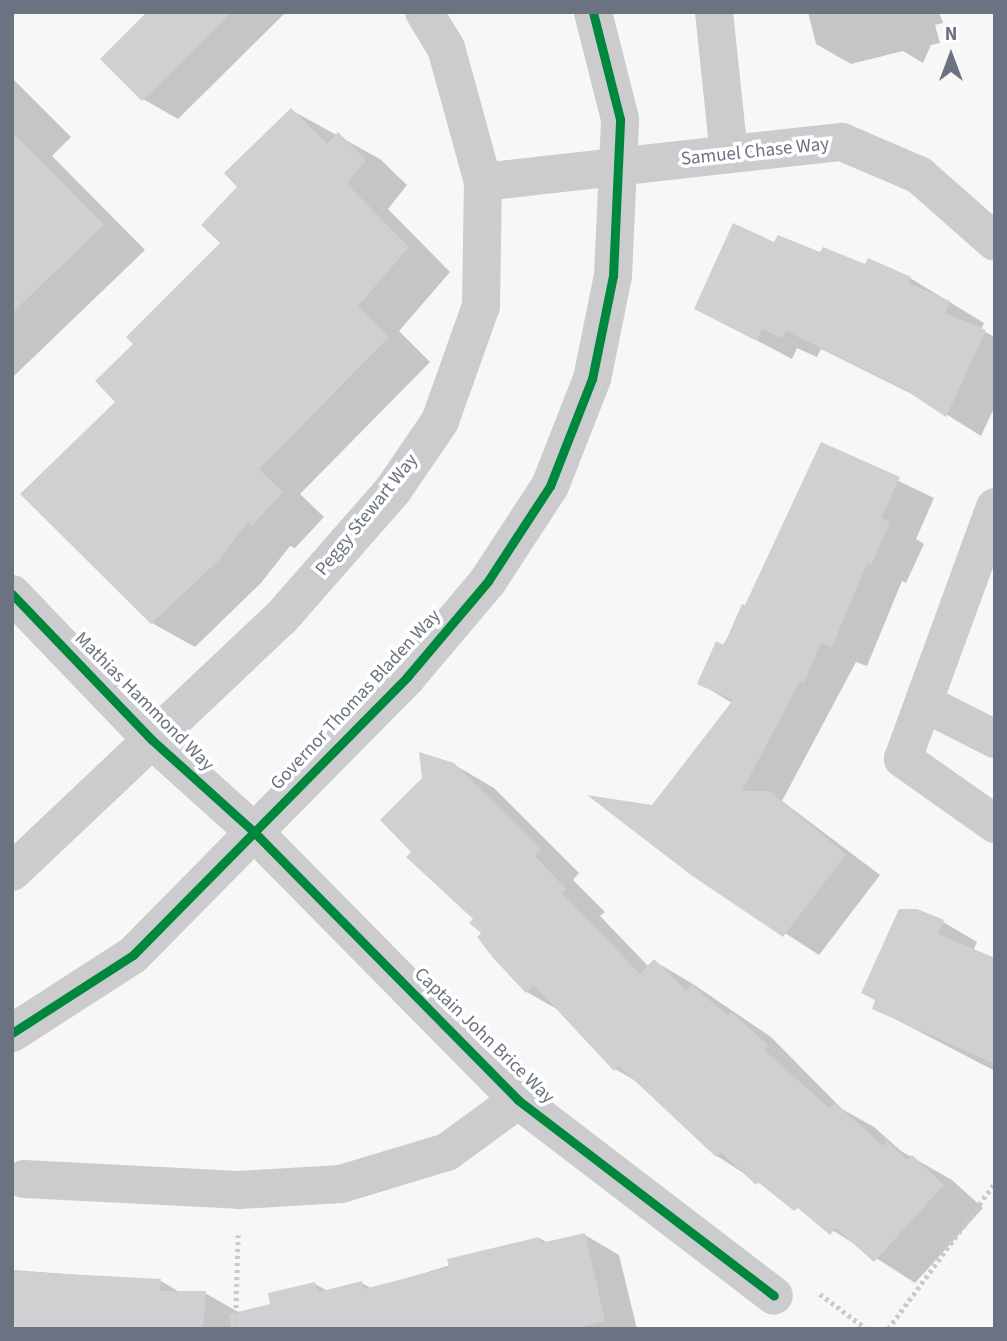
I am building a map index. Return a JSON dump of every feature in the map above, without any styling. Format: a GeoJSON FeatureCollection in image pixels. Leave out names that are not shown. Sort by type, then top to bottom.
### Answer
{"type":"FeatureCollection","features":[{"type":"Feature","properties":{"kind":"street","name":"Peggy Stewart Way"},"geometry":{"type":"LineString","coordinates":[[12,872],[281,618],[393,490],[440,421],[481,306],[483,182],[446,48],[424,12]]}},
{"type":"Feature","properties":{"kind":"street","name":"Governor Thomas Bladen Way"},"geometry":{"type":"LineString","coordinates":[[12,1033],[134,956],[416,666],[488,581],[550,486],[592,379],[613,276],[620,119],[593,12]]}},
{"type":"Feature","properties":{"kind":"street"},"geometry":{"type":"LineString","coordinates":[[713,12],[729,155]]}},
{"type":"Feature","properties":{"kind":"street","name":"Samuel Chase Way"},"geometry":{"type":"LineString","coordinates":[[483,182],[842,142],[919,175],[995,242]]}},
{"type":"Feature","properties":{"kind":"street"},"geometry":{"type":"LineString","coordinates":[[995,507],[903,759],[995,824]]}},
{"type":"Feature","properties":{"kind":"street","name":"Mathias Hammond Way"},"geometry":{"type":"LineString","coordinates":[[12,594],[152,740],[254,832]]}},
{"type":"Feature","properties":{"kind":"street"},"geometry":{"type":"LineString","coordinates":[[924,703],[995,739]]}},
{"type":"Feature","properties":{"kind":"street","name":"Captain John Brice Way"},"geometry":{"type":"LineString","coordinates":[[254,832],[518,1100],[774,1296]]}},
{"type":"Feature","properties":{"kind":"street","name":"Captain John Brice Way"},"geometry":{"type":"LineString","coordinates":[[23,1179],[239,1189],[341,1184],[447,1152],[518,1100]]}},
{"type":"Feature","properties":{"kind":"path"},"geometry":{"type":"LineString","coordinates":[[888,1329],[995,1183]]}},
{"type":"Feature","properties":{"kind":"path"},"geometry":{"type":"LineString","coordinates":[[235,1329],[239,1189]]}},
{"type":"Feature","properties":{"kind":"building"},"geometry":{"type":"Polygon","coordinates":[[[147,12],[232,12],[142,101],[100,59],[147,12]]]}},
{"type":"Feature","properties":{"kind":"building"},"geometry":{"type":"Polygon","coordinates":[[[291,108],[327,144],[338,132],[366,160],[347,184],[409,247],[358,306],[389,337],[259,469],[283,492],[252,526],[248,522],[219,560],[151,624],[20,494],[115,402],[95,381],[133,344],[126,337],[220,243],[201,225],[237,187],[224,173],[291,108]]]}},
{"type":"Feature","properties":{"kind":"building"},"geometry":{"type":"Polygon","coordinates":[[[12,132],[104,225],[12,313],[12,132]]]}},
{"type":"Feature","properties":{"kind":"building"},"geometry":{"type":"Polygon","coordinates":[[[733,223],[774,242],[778,235],[820,252],[823,247],[865,264],[868,258],[911,277],[908,283],[950,301],[945,313],[986,330],[946,417],[904,389],[786,331],[782,338],[762,329],[757,341],[694,309],[733,223]]]}},
{"type":"Feature","properties":{"kind":"building"},"geometry":{"type":"Polygon","coordinates":[[[821,442],[900,477],[881,518],[890,522],[871,565],[867,563],[832,647],[821,643],[804,683],[800,681],[742,791],[769,791],[846,854],[783,937],[691,875],[587,795],[652,805],[733,700],[697,684],[716,641],[724,645],[742,604],[745,605],[821,442]]]}},
{"type":"Feature","properties":{"kind":"building"},"geometry":{"type":"Polygon","coordinates":[[[419,752],[454,763],[541,850],[535,856],[566,889],[562,893],[640,974],[654,959],[686,991],[692,985],[728,1016],[731,1012],[768,1045],[764,1050],[829,1108],[835,1103],[883,1146],[887,1141],[907,1160],[912,1155],[944,1185],[874,1262],[836,1228],[830,1235],[798,1208],[794,1211],[758,1182],[756,1185],[721,1152],[716,1157],[619,1066],[614,1071],[534,985],[526,993],[494,959],[477,937],[481,933],[469,923],[473,919],[406,857],[411,852],[380,820],[422,778],[419,752]]]}},
{"type":"Feature","properties":{"kind":"building"},"geometry":{"type":"Polygon","coordinates":[[[899,909],[917,909],[944,920],[938,934],[995,958],[995,1064],[872,1009],[875,1000],[861,993],[899,909]]]}},
{"type":"Feature","properties":{"kind":"building"},"geometry":{"type":"Polygon","coordinates":[[[585,1233],[605,1321],[574,1329],[231,1329],[229,1314],[270,1304],[268,1293],[315,1282],[318,1292],[362,1281],[364,1289],[449,1267],[447,1259],[539,1237],[541,1243],[585,1233]]]}},
{"type":"Feature","properties":{"kind":"building"},"geometry":{"type":"Polygon","coordinates":[[[12,1271],[161,1279],[160,1291],[206,1291],[203,1329],[12,1329],[12,1271]]]}},
{"type":"Feature","properties":{"kind":"cycle path"},"geometry":{"type":"LineString","coordinates":[[12,1033],[133,955],[407,677],[488,581],[550,486],[592,379],[613,276],[620,119],[593,12]]}},
{"type":"Feature","properties":{"kind":"cycle path"},"geometry":{"type":"LineString","coordinates":[[12,594],[152,740],[254,832],[518,1100],[774,1296]]}}]}
